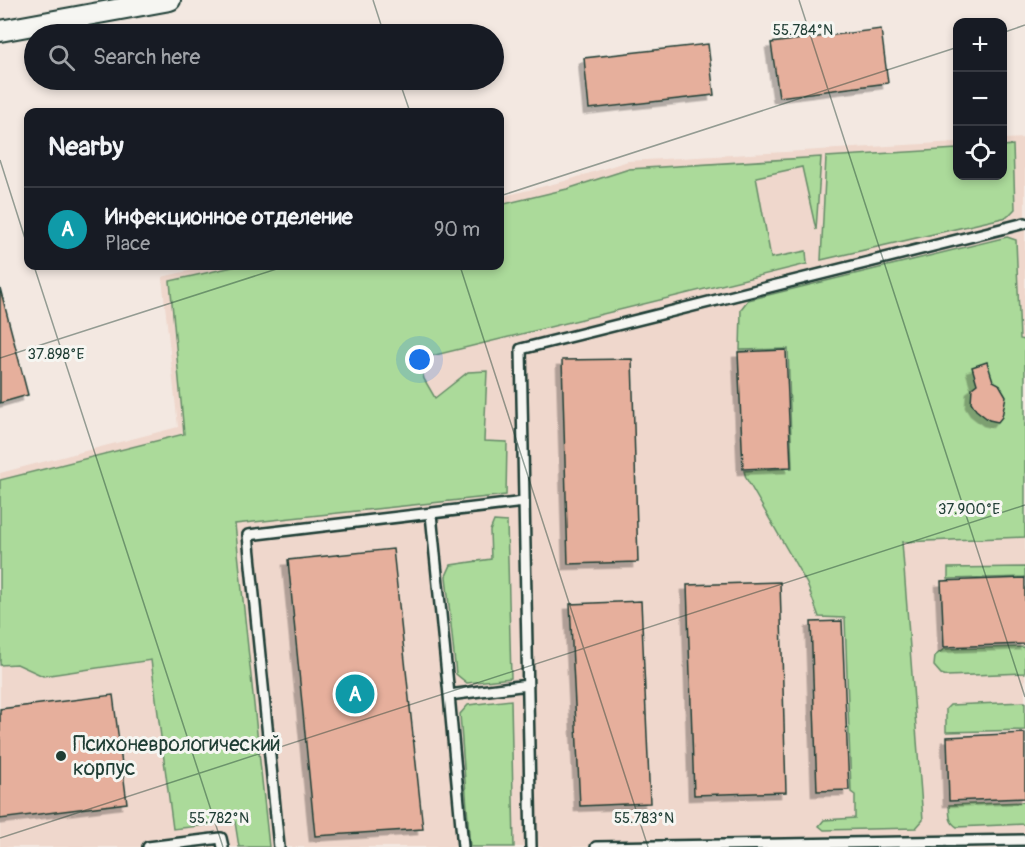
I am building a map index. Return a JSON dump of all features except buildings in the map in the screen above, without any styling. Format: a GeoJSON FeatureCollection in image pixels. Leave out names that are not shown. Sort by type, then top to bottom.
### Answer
{"type":"FeatureCollection","features":[{"type":"Feature","properties":{"kind":"street"},"geometry":{"type":"LineString","coordinates":[[38,24],[170,0]]}},
{"type":"Feature","properties":{"kind":"street"},"geometry":{"type":"LineString","coordinates":[[0,31],[24,27]]}},
{"type":"Feature","properties":{"kind":"lane"},"geometry":{"type":"LineString","coordinates":[[531,847],[521,349],[1025,223]]}},
{"type":"Feature","properties":{"kind":"lane"},"geometry":{"type":"LineString","coordinates":[[279,847],[248,536],[524,502]]}},
{"type":"Feature","properties":{"kind":"lane"},"geometry":{"type":"LineString","coordinates":[[431,514],[463,847]]}},
{"type":"Feature","properties":{"kind":"lane"},"geometry":{"type":"LineString","coordinates":[[449,695],[528,685]]}},
{"type":"Feature","properties":{"kind":"lane"},"geometry":{"type":"LineString","coordinates":[[148,847],[221,838],[223,847]]}},
{"type":"Feature","properties":{"kind":"lane"},"geometry":{"type":"LineString","coordinates":[[596,847],[1025,840]]}},
{"type":"Feature","properties":{"kind":"shaded area"},"geometry":{"type":"Polygon","coordinates":[[[1025,138],[1025,847],[0,847],[0,473],[178,427],[162,277],[193,270],[504,270],[504,196],[565,181],[628,161],[953,142],[953,180],[1007,180],[1007,139],[1025,138]]]}},
{"type":"Feature","properties":{"kind":"green space"},"geometry":{"type":"Polygon","coordinates":[[[1013,145],[1015,209],[1007,217],[821,260],[826,157],[953,149],[953,180],[1007,180],[1007,146],[1013,145]]]}},
{"type":"Feature","properties":{"kind":"green space"},"geometry":{"type":"Polygon","coordinates":[[[821,157],[816,230],[802,167],[756,177],[771,258],[806,251],[807,264],[419,359],[424,379],[435,398],[468,372],[487,371],[484,441],[507,442],[506,495],[235,524],[269,847],[239,847],[235,822],[173,829],[151,660],[43,676],[17,664],[0,665],[0,480],[184,434],[170,281],[219,270],[504,270],[504,204],[567,189],[629,169],[821,157]]]}},
{"type":"Feature","properties":{"kind":"green space"},"geometry":{"type":"Polygon","coordinates":[[[1007,237],[1016,240],[1020,339],[1025,340],[1025,537],[902,542],[923,820],[916,828],[824,830],[819,826],[824,820],[855,818],[855,795],[851,792],[845,618],[819,617],[807,584],[746,478],[744,471],[792,468],[788,349],[740,350],[741,309],[748,300],[1007,237]]]}},
{"type":"Feature","properties":{"kind":"green space"},"geometry":{"type":"Polygon","coordinates":[[[494,521],[507,522],[511,678],[467,683],[456,674],[446,576],[451,565],[491,559],[490,531],[494,521]]]}},
{"type":"Feature","properties":{"kind":"green space"},"geometry":{"type":"Polygon","coordinates":[[[1025,567],[1025,577],[948,579],[948,568],[1025,567]]]}},
{"type":"Feature","properties":{"kind":"green space"},"geometry":{"type":"Polygon","coordinates":[[[1025,647],[1025,673],[947,676],[941,674],[934,666],[935,656],[944,649],[1025,647]]]}},
{"type":"Feature","properties":{"kind":"green space"},"geometry":{"type":"Polygon","coordinates":[[[511,700],[514,847],[470,847],[460,714],[468,705],[511,700]]]}},
{"type":"Feature","properties":{"kind":"green space"},"geometry":{"type":"Polygon","coordinates":[[[1025,702],[1025,730],[946,732],[946,709],[950,705],[1025,702]]]}},
{"type":"Feature","properties":{"kind":"green space"},"geometry":{"type":"Polygon","coordinates":[[[1025,802],[1025,824],[957,827],[950,818],[949,805],[1025,802]]]}},
{"type":"Feature","properties":{"kind":"place","name":"Инфекционное отделение"},"geometry":{"type":"Point","coordinates":[355,694]}},
{"type":"Feature","properties":{"kind":"place","name":"Психоневрологический корпус"},"geometry":{"type":"Point","coordinates":[61,756]}}]}
